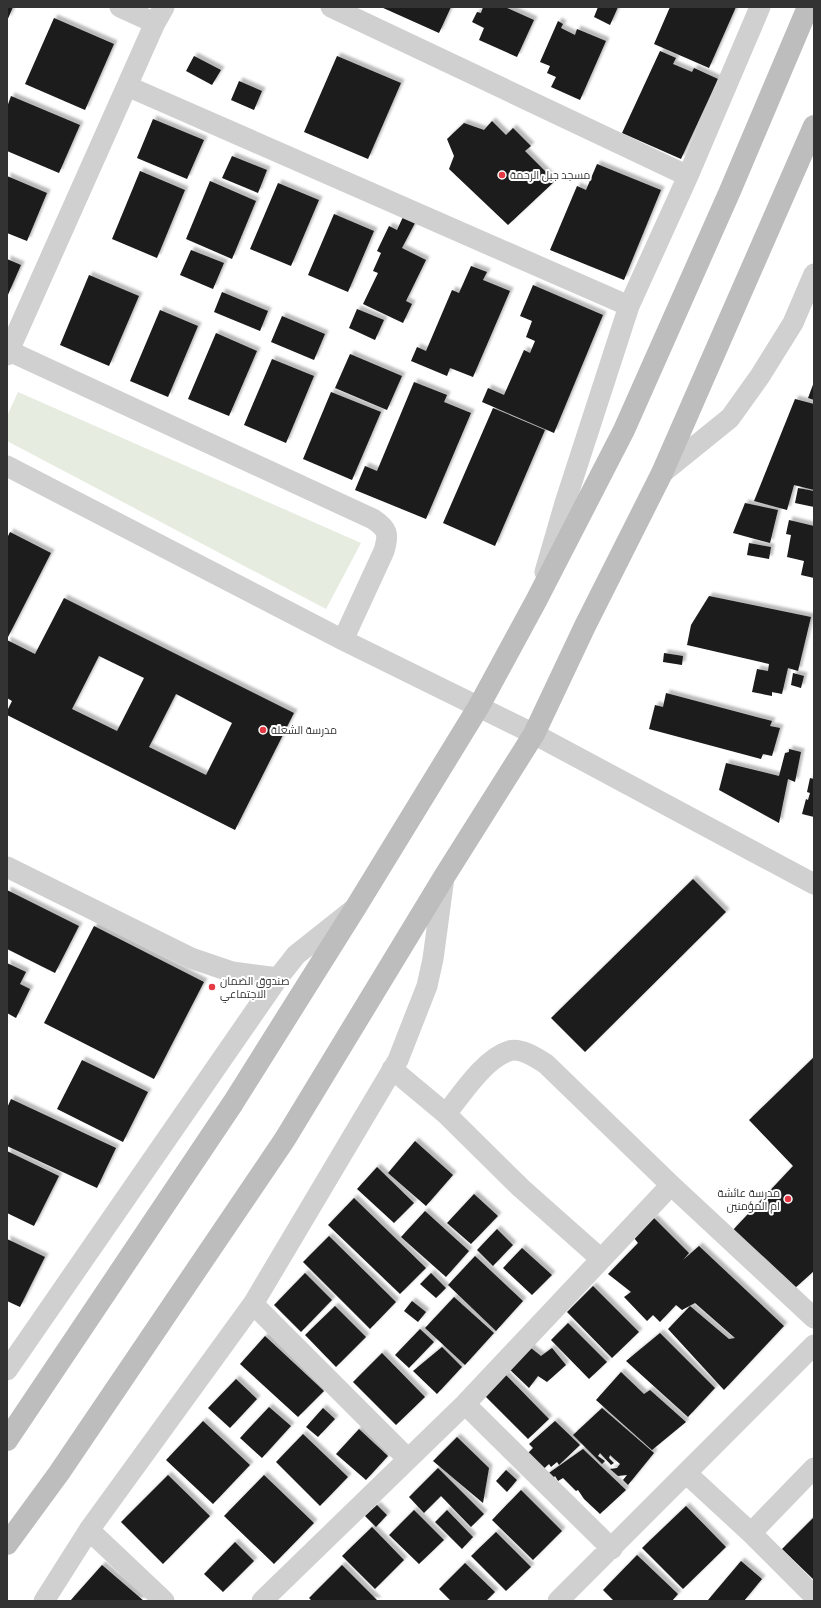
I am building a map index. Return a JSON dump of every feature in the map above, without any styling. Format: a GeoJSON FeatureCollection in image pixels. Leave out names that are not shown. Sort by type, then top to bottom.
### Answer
{"type":"FeatureCollection","features":[{"type":"Feature","properties":{"kind":"street"},"geometry":{"type":"LineString","coordinates":[[120,7],[160,15],[8,352],[373,519],[382,525],[387,532],[388,539],[384,551],[343,640]]}},
{"type":"Feature","properties":{"kind":"street"},"geometry":{"type":"LineString","coordinates":[[331,7],[688,176]]}},
{"type":"Feature","properties":{"kind":"street"},"geometry":{"type":"LineString","coordinates":[[536,601],[565,503],[629,306],[688,176],[760,7]]}},
{"type":"Feature","properties":{"kind":"street"},"geometry":{"type":"LineString","coordinates":[[7,1440],[233,1103],[356,907],[479,706],[536,601],[624,430],[730,191],[808,7]]}},
{"type":"Feature","properties":{"kind":"street"},"geometry":{"type":"LineString","coordinates":[[127,86],[629,306]]}},
{"type":"Feature","properties":{"kind":"street"},"geometry":{"type":"LineString","coordinates":[[7,1544],[59,1474],[285,1139],[444,877],[534,734],[585,626],[662,473],[814,126]]}},
{"type":"Feature","properties":{"kind":"street"},"geometry":{"type":"LineString","coordinates":[[662,473],[730,418],[760,376],[793,323],[814,274]]}},
{"type":"Feature","properties":{"kind":"street"},"geometry":{"type":"LineString","coordinates":[[7,466],[343,640],[534,734],[814,884]]}},
{"type":"Feature","properties":{"kind":"street"},"geometry":{"type":"LineString","coordinates":[[7,867],[191,958],[232,972],[278,978]]}},
{"type":"Feature","properties":{"kind":"street"},"geometry":{"type":"LineString","coordinates":[[44,1601],[90,1530],[253,1304],[398,1060],[427,986],[433,959],[444,877]]}},
{"type":"Feature","properties":{"kind":"street"},"geometry":{"type":"LineString","coordinates":[[7,1370],[278,978],[296,955],[356,907]]}},
{"type":"Feature","properties":{"kind":"street"},"geometry":{"type":"LineString","coordinates":[[446,1114],[478,1072],[492,1060],[510,1050],[528,1053],[546,1064],[671,1185],[814,1318]]}},
{"type":"Feature","properties":{"kind":"street"},"geometry":{"type":"LineString","coordinates":[[392,1069],[446,1114],[521,1188],[601,1259]]}},
{"type":"Feature","properties":{"kind":"street"},"geometry":{"type":"LineString","coordinates":[[262,1601],[465,1404],[671,1185]]}},
{"type":"Feature","properties":{"kind":"street"},"geometry":{"type":"LineString","coordinates":[[253,1304],[408,1459]]}},
{"type":"Feature","properties":{"kind":"street"},"geometry":{"type":"LineString","coordinates":[[558,1601],[612,1549],[814,1345]]}},
{"type":"Feature","properties":{"kind":"street"},"geometry":{"type":"LineString","coordinates":[[465,1404],[612,1549]]}},
{"type":"Feature","properties":{"kind":"street"},"geometry":{"type":"LineString","coordinates":[[751,1533],[814,1468]]}},
{"type":"Feature","properties":{"kind":"street"},"geometry":{"type":"LineString","coordinates":[[686,1473],[751,1533],[814,1596]]}},
{"type":"Feature","properties":{"kind":"street"},"geometry":{"type":"LineString","coordinates":[[90,1530],[164,1601]]}},
{"type":"Feature","properties":{"kind":"shaded area"},"geometry":{"type":"Polygon","coordinates":[[[18,392],[361,543],[326,609],[7,441],[7,416],[18,392]]]}},
{"type":"Feature","properties":{"kind":"building"},"geometry":{"type":"Polygon","coordinates":[[[7,7],[13,7],[7,21],[7,7]]]}},
{"type":"Feature","properties":{"kind":"building"},"geometry":{"type":"Polygon","coordinates":[[[381,7],[451,7],[439,33],[381,7]]]}},
{"type":"Feature","properties":{"kind":"building"},"geometry":{"type":"Polygon","coordinates":[[[483,7],[505,7],[534,20],[517,57],[479,40],[484,28],[472,22],[477,12],[481,13],[483,7]]]}},
{"type":"Feature","properties":{"kind":"building"},"geometry":{"type":"Polygon","coordinates":[[[598,7],[618,7],[610,25],[594,17],[598,7]]]}},
{"type":"Feature","properties":{"kind":"building"},"geometry":{"type":"Polygon","coordinates":[[[670,7],[736,7],[709,68],[654,44],[670,7]]]}},
{"type":"Feature","properties":{"kind":"building"},"geometry":{"type":"Polygon","coordinates":[[[54,18],[114,44],[85,110],[25,84],[54,18]]]}},
{"type":"Feature","properties":{"kind":"building"},"geometry":{"type":"Polygon","coordinates":[[[558,21],[563,24],[561,28],[575,35],[577,29],[606,41],[580,100],[551,87],[556,77],[547,73],[550,66],[540,62],[558,21]]]}},
{"type":"Feature","properties":{"kind":"building"},"geometry":{"type":"Polygon","coordinates":[[[660,51],[676,58],[673,64],[692,72],[694,68],[718,79],[681,159],[622,133],[660,51]]]}},
{"type":"Feature","properties":{"kind":"building"},"geometry":{"type":"Polygon","coordinates":[[[194,56],[221,70],[212,85],[186,71],[194,56]]]}},
{"type":"Feature","properties":{"kind":"building"},"geometry":{"type":"Polygon","coordinates":[[[337,56],[401,83],[368,159],[304,132],[337,56]]]}},
{"type":"Feature","properties":{"kind":"building"},"geometry":{"type":"Polygon","coordinates":[[[239,81],[262,91],[254,110],[231,100],[239,81]]]}},
{"type":"Feature","properties":{"kind":"building"},"geometry":{"type":"Polygon","coordinates":[[[11,96],[80,125],[59,173],[7,151],[7,107],[11,96]]]}},
{"type":"Feature","properties":{"kind":"building"},"geometry":{"type":"Polygon","coordinates":[[[153,119],[204,140],[187,179],[137,158],[153,119]]]}},
{"type":"Feature","properties":{"kind":"building","name":"مسجد جبل الرحمة"},"geometry":{"type":"Polygon","coordinates":[[[492,121],[506,135],[513,128],[531,146],[525,151],[555,181],[508,225],[449,169],[454,156],[447,139],[464,123],[484,130],[492,121]]]}},
{"type":"Feature","properties":{"kind":"building"},"geometry":{"type":"Polygon","coordinates":[[[232,156],[267,170],[258,193],[222,178],[232,156]]]}},
{"type":"Feature","properties":{"kind":"building"},"geometry":{"type":"Polygon","coordinates":[[[597,164],[661,190],[624,280],[550,250],[577,186],[586,190],[597,164]]]}},
{"type":"Feature","properties":{"kind":"building"},"geometry":{"type":"Polygon","coordinates":[[[140,171],[185,190],[157,258],[112,239],[140,171]]]}},
{"type":"Feature","properties":{"kind":"building"},"geometry":{"type":"Polygon","coordinates":[[[7,176],[47,193],[27,241],[7,233],[7,176]]]}},
{"type":"Feature","properties":{"kind":"building"},"geometry":{"type":"Polygon","coordinates":[[[210,181],[256,201],[232,259],[186,239],[210,181]]]}},
{"type":"Feature","properties":{"kind":"building"},"geometry":{"type":"Polygon","coordinates":[[[278,183],[319,200],[291,266],[250,249],[278,183]]]}},
{"type":"Feature","properties":{"kind":"building"},"geometry":{"type":"Polygon","coordinates":[[[334,214],[374,231],[348,292],[308,275],[334,214]]]}},
{"type":"Feature","properties":{"kind":"building"},"geometry":{"type":"Polygon","coordinates":[[[403,217],[415,223],[402,248],[426,260],[406,301],[412,304],[403,323],[363,304],[378,273],[373,271],[381,253],[377,251],[389,226],[397,230],[403,217]]]}},
{"type":"Feature","properties":{"kind":"building"},"geometry":{"type":"Polygon","coordinates":[[[191,250],[224,263],[213,289],[180,275],[191,250]]]}},
{"type":"Feature","properties":{"kind":"building"},"geometry":{"type":"Polygon","coordinates":[[[7,259],[21,265],[7,297],[7,259]]]}},
{"type":"Feature","properties":{"kind":"building"},"geometry":{"type":"Polygon","coordinates":[[[471,266],[487,272],[483,280],[510,291],[473,377],[450,368],[447,376],[411,361],[417,347],[426,351],[452,290],[459,293],[471,266]]]}},
{"type":"Feature","properties":{"kind":"building"},"geometry":{"type":"Polygon","coordinates":[[[89,275],[139,296],[109,366],[60,345],[89,275]]]}},
{"type":"Feature","properties":{"kind":"building"},"geometry":{"type":"Polygon","coordinates":[[[533,285],[603,315],[554,433],[482,402],[488,388],[504,395],[524,350],[530,353],[535,341],[526,337],[532,321],[520,316],[533,285]]]}},
{"type":"Feature","properties":{"kind":"building"},"geometry":{"type":"Polygon","coordinates":[[[222,292],[268,311],[260,331],[214,312],[222,292]]]}},
{"type":"Feature","properties":{"kind":"building"},"geometry":{"type":"Polygon","coordinates":[[[357,309],[384,320],[375,340],[349,328],[357,309]]]}},
{"type":"Feature","properties":{"kind":"building"},"geometry":{"type":"Polygon","coordinates":[[[160,310],[198,326],[168,397],[130,381],[160,310]]]}},
{"type":"Feature","properties":{"kind":"building"},"geometry":{"type":"Polygon","coordinates":[[[282,316],[325,334],[314,360],[271,342],[282,316]]]}},
{"type":"Feature","properties":{"kind":"building"},"geometry":{"type":"Polygon","coordinates":[[[216,333],[257,351],[229,416],[188,399],[216,333]]]}},
{"type":"Feature","properties":{"kind":"building"},"geometry":{"type":"Polygon","coordinates":[[[350,354],[402,376],[387,410],[335,388],[350,354]]]}},
{"type":"Feature","properties":{"kind":"building"},"geometry":{"type":"Polygon","coordinates":[[[272,359],[314,376],[286,443],[244,425],[272,359]]]}},
{"type":"Feature","properties":{"kind":"building"},"geometry":{"type":"Polygon","coordinates":[[[414,382],[447,395],[444,402],[471,413],[426,519],[355,490],[365,466],[377,471],[414,382]]]}},
{"type":"Feature","properties":{"kind":"building"},"geometry":{"type":"Polygon","coordinates":[[[814,382],[814,400],[808,398],[814,382]]]}},
{"type":"Feature","properties":{"kind":"building"},"geometry":{"type":"Polygon","coordinates":[[[331,392],[381,412],[352,480],[303,459],[331,392]]]}},
{"type":"Feature","properties":{"kind":"building"},"geometry":{"type":"Polygon","coordinates":[[[795,399],[814,404],[814,490],[794,485],[787,510],[754,501],[795,399]]]}},
{"type":"Feature","properties":{"kind":"building"},"geometry":{"type":"Polygon","coordinates":[[[493,408],[545,430],[495,546],[443,523],[493,408]]]}},
{"type":"Feature","properties":{"kind":"building"},"geometry":{"type":"Polygon","coordinates":[[[798,488],[814,491],[814,507],[795,503],[798,488]]]}},
{"type":"Feature","properties":{"kind":"building"},"geometry":{"type":"Polygon","coordinates":[[[745,503],[778,510],[770,543],[733,533],[745,503]]]}},
{"type":"Feature","properties":{"kind":"building"},"geometry":{"type":"Polygon","coordinates":[[[789,520],[814,526],[814,578],[801,575],[804,561],[787,557],[791,535],[786,534],[789,520]]]}},
{"type":"Feature","properties":{"kind":"building"},"geometry":{"type":"Polygon","coordinates":[[[10,532],[51,553],[7,639],[7,538],[10,532]]]}},
{"type":"Feature","properties":{"kind":"building"},"geometry":{"type":"Polygon","coordinates":[[[749,543],[771,547],[769,559],[747,555],[749,543]]]}},
{"type":"Feature","properties":{"kind":"building"},"geometry":{"type":"Polygon","coordinates":[[[709,596],[811,617],[798,671],[788,668],[782,694],[772,692],[772,696],[752,692],[757,669],[768,671],[769,664],[687,645],[691,625],[709,596]]]}},
{"type":"Feature","properties":{"kind":"building"},"geometry":{"type":"Polygon","coordinates":[[[64,598],[294,713],[235,830],[7,715],[7,711],[12,701],[7,698],[7,640],[35,654],[64,598]],[[99,656],[72,709],[117,731],[144,678],[99,656]],[[176,694],[149,747],[206,775],[232,723],[176,694]]]}},
{"type":"Feature","properties":{"kind":"building"},"geometry":{"type":"Polygon","coordinates":[[[664,653],[683,656],[682,665],[663,662],[664,653]]]}},
{"type":"Feature","properties":{"kind":"building"},"geometry":{"type":"Polygon","coordinates":[[[793,673],[804,676],[801,688],[791,685],[793,673]]]}},
{"type":"Feature","properties":{"kind":"building"},"geometry":{"type":"Polygon","coordinates":[[[666,693],[772,721],[770,726],[780,728],[772,756],[763,754],[761,759],[649,729],[655,705],[663,707],[666,693]]]}},
{"type":"Feature","properties":{"kind":"building"},"geometry":{"type":"Polygon","coordinates":[[[789,749],[801,752],[795,782],[788,779],[779,823],[719,790],[726,763],[779,776],[785,753],[789,752],[789,749]]]}},
{"type":"Feature","properties":{"kind":"building"},"geometry":{"type":"Polygon","coordinates":[[[810,778],[814,779],[814,817],[802,814],[806,799],[808,800],[810,793],[807,792],[810,778]]]}},
{"type":"Feature","properties":{"kind":"building"},"geometry":{"type":"Polygon","coordinates":[[[693,879],[726,912],[585,1052],[551,1018],[693,879]]]}},
{"type":"Feature","properties":{"kind":"building"},"geometry":{"type":"Polygon","coordinates":[[[7,890],[79,926],[55,973],[7,949],[7,890]]]}},
{"type":"Feature","properties":{"kind":"building"},"geometry":{"type":"Polygon","coordinates":[[[94,926],[204,982],[154,1079],[44,1023],[94,926]]]}},
{"type":"Feature","properties":{"kind":"building"},"geometry":{"type":"Polygon","coordinates":[[[7,963],[26,972],[20,984],[30,989],[16,1018],[7,1013],[7,963]]]}},
{"type":"Feature","properties":{"kind":"building","name":"مدرسة عائشة ام المؤمنين"},"geometry":{"type":"Polygon","coordinates":[[[814,1057],[814,1271],[794,1289],[732,1231],[793,1166],[749,1120],[814,1057]]]}},
{"type":"Feature","properties":{"kind":"building"},"geometry":{"type":"Polygon","coordinates":[[[82,1060],[148,1092],[123,1142],[57,1109],[82,1060]]]}},
{"type":"Feature","properties":{"kind":"building"},"geometry":{"type":"Polygon","coordinates":[[[11,1099],[116,1148],[97,1188],[7,1146],[7,1108],[11,1099]]]}},
{"type":"Feature","properties":{"kind":"building"},"geometry":{"type":"Polygon","coordinates":[[[415,1141],[453,1175],[426,1206],[388,1173],[415,1141]]]}},
{"type":"Feature","properties":{"kind":"building"},"geometry":{"type":"Polygon","coordinates":[[[7,1151],[59,1176],[34,1226],[7,1213],[7,1151]]]}},
{"type":"Feature","properties":{"kind":"building"},"geometry":{"type":"Polygon","coordinates":[[[377,1167],[414,1203],[394,1223],[357,1189],[377,1167]]]}},
{"type":"Feature","properties":{"kind":"building"},"geometry":{"type":"Polygon","coordinates":[[[474,1194],[498,1216],[471,1244],[447,1223],[474,1194]]]}},
{"type":"Feature","properties":{"kind":"building"},"geometry":{"type":"Polygon","coordinates":[[[354,1198],[426,1268],[400,1294],[328,1225],[354,1198]]]}},
{"type":"Feature","properties":{"kind":"building"},"geometry":{"type":"Polygon","coordinates":[[[425,1211],[469,1251],[446,1277],[401,1237],[425,1211]]]}},
{"type":"Feature","properties":{"kind":"building"},"geometry":{"type":"Polygon","coordinates":[[[654,1218],[689,1253],[683,1260],[699,1246],[784,1326],[724,1390],[668,1329],[690,1306],[729,1339],[735,1338],[695,1303],[682,1310],[676,1305],[660,1322],[653,1315],[647,1321],[624,1297],[631,1292],[608,1274],[638,1243],[634,1238],[654,1218]]]}},
{"type":"Feature","properties":{"kind":"building"},"geometry":{"type":"Polygon","coordinates":[[[497,1229],[513,1245],[493,1266],[477,1250],[497,1229]]]}},
{"type":"Feature","properties":{"kind":"building"},"geometry":{"type":"Polygon","coordinates":[[[329,1236],[396,1302],[370,1329],[303,1262],[329,1236]]]}},
{"type":"Feature","properties":{"kind":"building"},"geometry":{"type":"Polygon","coordinates":[[[7,1239],[45,1257],[20,1307],[7,1301],[7,1239]]]}},
{"type":"Feature","properties":{"kind":"building"},"geometry":{"type":"Polygon","coordinates":[[[522,1248],[552,1275],[532,1295],[503,1268],[522,1248]]]}},
{"type":"Feature","properties":{"kind":"building"},"geometry":{"type":"Polygon","coordinates":[[[475,1256],[523,1301],[496,1331],[448,1285],[475,1256]]]}},
{"type":"Feature","properties":{"kind":"building"},"geometry":{"type":"Polygon","coordinates":[[[305,1273],[332,1300],[301,1332],[274,1305],[305,1273]]]}},
{"type":"Feature","properties":{"kind":"building"},"geometry":{"type":"Polygon","coordinates":[[[431,1273],[446,1288],[436,1298],[420,1284],[431,1273]]]}},
{"type":"Feature","properties":{"kind":"building"},"geometry":{"type":"Polygon","coordinates":[[[593,1286],[639,1332],[612,1358],[567,1312],[593,1286]]]}},
{"type":"Feature","properties":{"kind":"building"},"geometry":{"type":"Polygon","coordinates":[[[454,1297],[494,1333],[465,1365],[425,1328],[454,1297]]]}},
{"type":"Feature","properties":{"kind":"building"},"geometry":{"type":"Polygon","coordinates":[[[412,1301],[426,1312],[418,1322],[404,1311],[412,1301]]]}},
{"type":"Feature","properties":{"kind":"building"},"geometry":{"type":"Polygon","coordinates":[[[335,1306],[366,1337],[336,1367],[305,1335],[335,1306]]]}},
{"type":"Feature","properties":{"kind":"building"},"geometry":{"type":"Polygon","coordinates":[[[568,1323],[607,1362],[589,1379],[551,1340],[568,1323]]]}},
{"type":"Feature","properties":{"kind":"building"},"geometry":{"type":"Polygon","coordinates":[[[420,1329],[434,1342],[409,1368],[395,1355],[420,1329]]]}},
{"type":"Feature","properties":{"kind":"building"},"geometry":{"type":"Polygon","coordinates":[[[660,1333],[715,1388],[688,1417],[626,1361],[660,1333]]]}},
{"type":"Feature","properties":{"kind":"building"},"geometry":{"type":"Polygon","coordinates":[[[265,1336],[324,1391],[298,1417],[240,1364],[265,1336]]]}},
{"type":"Feature","properties":{"kind":"building"},"geometry":{"type":"Polygon","coordinates":[[[526,1344],[541,1356],[552,1348],[566,1365],[547,1382],[538,1376],[529,1388],[505,1365],[526,1344]]]}},
{"type":"Feature","properties":{"kind":"building"},"geometry":{"type":"Polygon","coordinates":[[[442,1347],[462,1367],[437,1394],[413,1371],[442,1347]]]}},
{"type":"Feature","properties":{"kind":"building"},"geometry":{"type":"Polygon","coordinates":[[[382,1353],[425,1397],[396,1425],[353,1382],[382,1353]]]}},
{"type":"Feature","properties":{"kind":"building"},"geometry":{"type":"Polygon","coordinates":[[[503,1372],[549,1419],[528,1439],[483,1394],[503,1372]]]}},
{"type":"Feature","properties":{"kind":"building"},"geometry":{"type":"Polygon","coordinates":[[[621,1372],[644,1394],[650,1390],[686,1422],[652,1450],[596,1400],[621,1372]]]}},
{"type":"Feature","properties":{"kind":"building"},"geometry":{"type":"Polygon","coordinates":[[[236,1379],[257,1399],[230,1428],[208,1408],[236,1379]]]}},
{"type":"Feature","properties":{"kind":"building"},"geometry":{"type":"Polygon","coordinates":[[[269,1407],[291,1426],[262,1458],[240,1438],[269,1407]]]}},
{"type":"Feature","properties":{"kind":"building"},"geometry":{"type":"Polygon","coordinates":[[[323,1408],[335,1419],[318,1437],[306,1427],[323,1408]]]}},
{"type":"Feature","properties":{"kind":"building"},"geometry":{"type":"Polygon","coordinates":[[[602,1408],[654,1453],[628,1485],[623,1480],[627,1475],[618,1476],[610,1469],[617,1468],[620,1464],[610,1455],[609,1458],[614,1463],[611,1465],[600,1453],[598,1456],[605,1461],[602,1464],[573,1435],[602,1408]]]}},
{"type":"Feature","properties":{"kind":"building"},"geometry":{"type":"Polygon","coordinates":[[[203,1421],[250,1465],[213,1504],[166,1460],[203,1421]]]}},
{"type":"Feature","properties":{"kind":"building"},"geometry":{"type":"Polygon","coordinates":[[[555,1421],[580,1445],[559,1465],[557,1462],[551,1467],[549,1464],[540,1472],[526,1455],[533,1448],[529,1444],[555,1421]]]}},
{"type":"Feature","properties":{"kind":"building"},"geometry":{"type":"Polygon","coordinates":[[[359,1429],[388,1456],[366,1480],[336,1454],[359,1429]]]}},
{"type":"Feature","properties":{"kind":"building"},"geometry":{"type":"Polygon","coordinates":[[[303,1434],[348,1477],[320,1506],[276,1462],[303,1434]]]}},
{"type":"Feature","properties":{"kind":"building"},"geometry":{"type":"Polygon","coordinates":[[[457,1437],[489,1468],[483,1503],[433,1461],[457,1437]]]}},
{"type":"Feature","properties":{"kind":"building"},"geometry":{"type":"Polygon","coordinates":[[[583,1449],[626,1490],[600,1514],[584,1499],[578,1490],[576,1491],[563,1478],[558,1481],[555,1476],[550,1481],[546,1475],[583,1449]]]}},
{"type":"Feature","properties":{"kind":"building"},"geometry":{"type":"Polygon","coordinates":[[[438,1468],[484,1514],[471,1527],[441,1496],[424,1513],[409,1497],[438,1468]]]}},
{"type":"Feature","properties":{"kind":"building"},"geometry":{"type":"Polygon","coordinates":[[[506,1470],[517,1480],[507,1492],[496,1481],[506,1470]]]}},
{"type":"Feature","properties":{"kind":"building"},"geometry":{"type":"Polygon","coordinates":[[[168,1475],[210,1516],[163,1564],[121,1522],[168,1475]]]}},
{"type":"Feature","properties":{"kind":"building"},"geometry":{"type":"Polygon","coordinates":[[[264,1475],[314,1523],[274,1564],[224,1516],[264,1475]]]}},
{"type":"Feature","properties":{"kind":"building"},"geometry":{"type":"Polygon","coordinates":[[[521,1490],[562,1531],[533,1560],[492,1520],[521,1490]]]}},
{"type":"Feature","properties":{"kind":"building"},"geometry":{"type":"Polygon","coordinates":[[[377,1505],[387,1515],[376,1527],[365,1516],[377,1505]]]}},
{"type":"Feature","properties":{"kind":"building"},"geometry":{"type":"Polygon","coordinates":[[[686,1506],[726,1547],[683,1589],[642,1548],[686,1506]]]}},
{"type":"Feature","properties":{"kind":"building"},"geometry":{"type":"Polygon","coordinates":[[[414,1510],[444,1540],[419,1564],[389,1535],[414,1510]]]}},
{"type":"Feature","properties":{"kind":"building"},"geometry":{"type":"Polygon","coordinates":[[[447,1510],[473,1537],[462,1549],[435,1522],[447,1510]]]}},
{"type":"Feature","properties":{"kind":"building"},"geometry":{"type":"Polygon","coordinates":[[[814,1517],[814,1580],[782,1549],[814,1517]]]}},
{"type":"Feature","properties":{"kind":"building"},"geometry":{"type":"Polygon","coordinates":[[[372,1527],[404,1560],[375,1589],[342,1556],[372,1527]]]}},
{"type":"Feature","properties":{"kind":"building"},"geometry":{"type":"Polygon","coordinates":[[[496,1532],[531,1567],[506,1591],[471,1556],[496,1532]]]}},
{"type":"Feature","properties":{"kind":"building"},"geometry":{"type":"Polygon","coordinates":[[[235,1542],[254,1561],[223,1592],[204,1574],[235,1542]]]}},
{"type":"Feature","properties":{"kind":"building"},"geometry":{"type":"Polygon","coordinates":[[[637,1555],[678,1594],[672,1601],[614,1601],[603,1590],[637,1555]]]}},
{"type":"Feature","properties":{"kind":"building"},"geometry":{"type":"Polygon","coordinates":[[[741,1561],[762,1579],[744,1601],[709,1601],[708,1600],[741,1561]]]}},
{"type":"Feature","properties":{"kind":"building"},"geometry":{"type":"Polygon","coordinates":[[[465,1563],[495,1592],[486,1601],[451,1601],[439,1589],[465,1563]]]}},
{"type":"Feature","properties":{"kind":"building"},"geometry":{"type":"Polygon","coordinates":[[[102,1565],[144,1601],[70,1601],[102,1565]]]}},
{"type":"Feature","properties":{"kind":"building"},"geometry":{"type":"Polygon","coordinates":[[[342,1565],[378,1601],[312,1601],[309,1598],[342,1565]]]}},
{"type":"Feature","properties":{"kind":"place","name":"مسجد جبل الرحمة"},"geometry":{"type":"Point","coordinates":[502,175]}},
{"type":"Feature","properties":{"kind":"place","name":"مدرسة الشعلة"},"geometry":{"type":"Point","coordinates":[263,730]}},
{"type":"Feature","properties":{"kind":"place","name":"صندوق الضمان الاجتماعي"},"geometry":{"type":"Point","coordinates":[212,987]}},
{"type":"Feature","properties":{"kind":"place","name":"مدرسة عائشة ام المؤمنين"},"geometry":{"type":"Point","coordinates":[788,1199]}}]}
